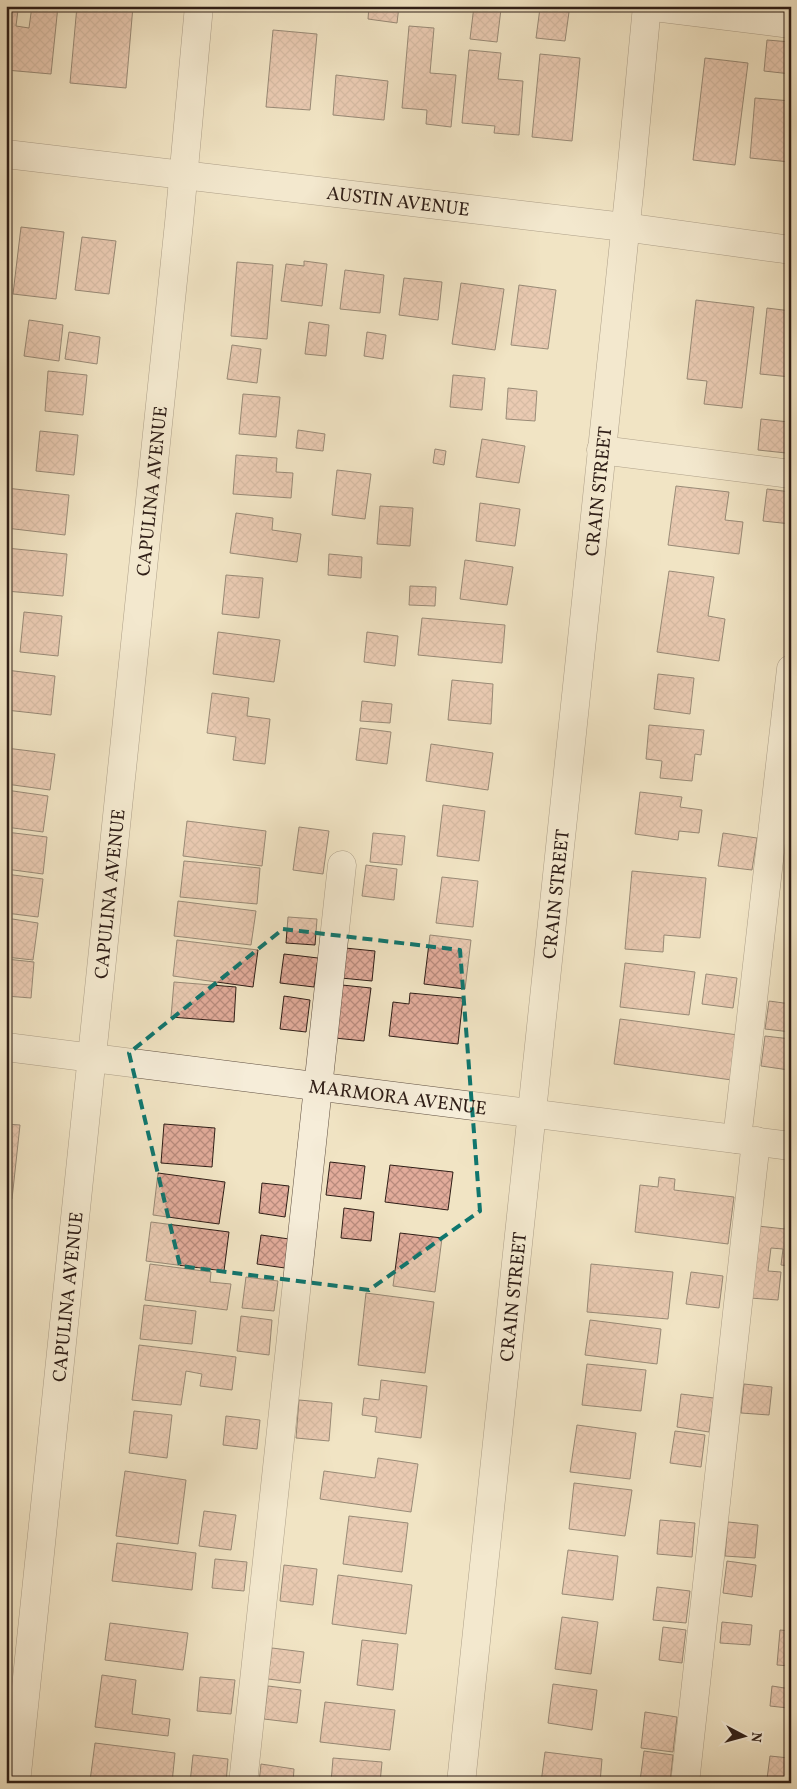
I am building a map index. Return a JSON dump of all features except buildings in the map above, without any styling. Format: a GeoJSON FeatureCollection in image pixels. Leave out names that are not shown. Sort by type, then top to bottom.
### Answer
{"type":"FeatureCollection","features":[{"type":"Feature","properties":{"kind":"street","name":"CAPULINA AVENUE"},"geometry":{"type":"LineString","coordinates":[[16,1783],[199,6]]}},
{"type":"Feature","properties":{"kind":"street"},"geometry":{"type":"LineString","coordinates":[[647,6],[791,24]]}},
{"type":"Feature","properties":{"kind":"street","name":"CRAIN STREET"},"geometry":{"type":"LineString","coordinates":[[461,1783],[647,6]]}},
{"type":"Feature","properties":{"kind":"street","name":"AUSTIN AVENUE"},"geometry":{"type":"LineString","coordinates":[[6,154],[624,227],[791,250]]}},
{"type":"Feature","properties":{"kind":"street"},"geometry":{"type":"LineString","coordinates":[[602,450],[791,474]]}},
{"type":"Feature","properties":{"kind":"street"},"geometry":{"type":"LineString","coordinates":[[685,1783],[791,669]]}},
{"type":"Feature","properties":{"kind":"street"},"geometry":{"type":"LineString","coordinates":[[243,1783],[342,865]]}},
{"type":"Feature","properties":{"kind":"street","name":"MARMORA AVENUE"},"geometry":{"type":"LineString","coordinates":[[6,1047],[791,1146]]}},
{"type":"Feature","properties":{"kind":"highlighted area"},"geometry":{"type":"Polygon","coordinates":[[[283,929],[460,950],[480,1211],[369,1290],[180,1266],[129,1053],[283,929]]]}}]}
